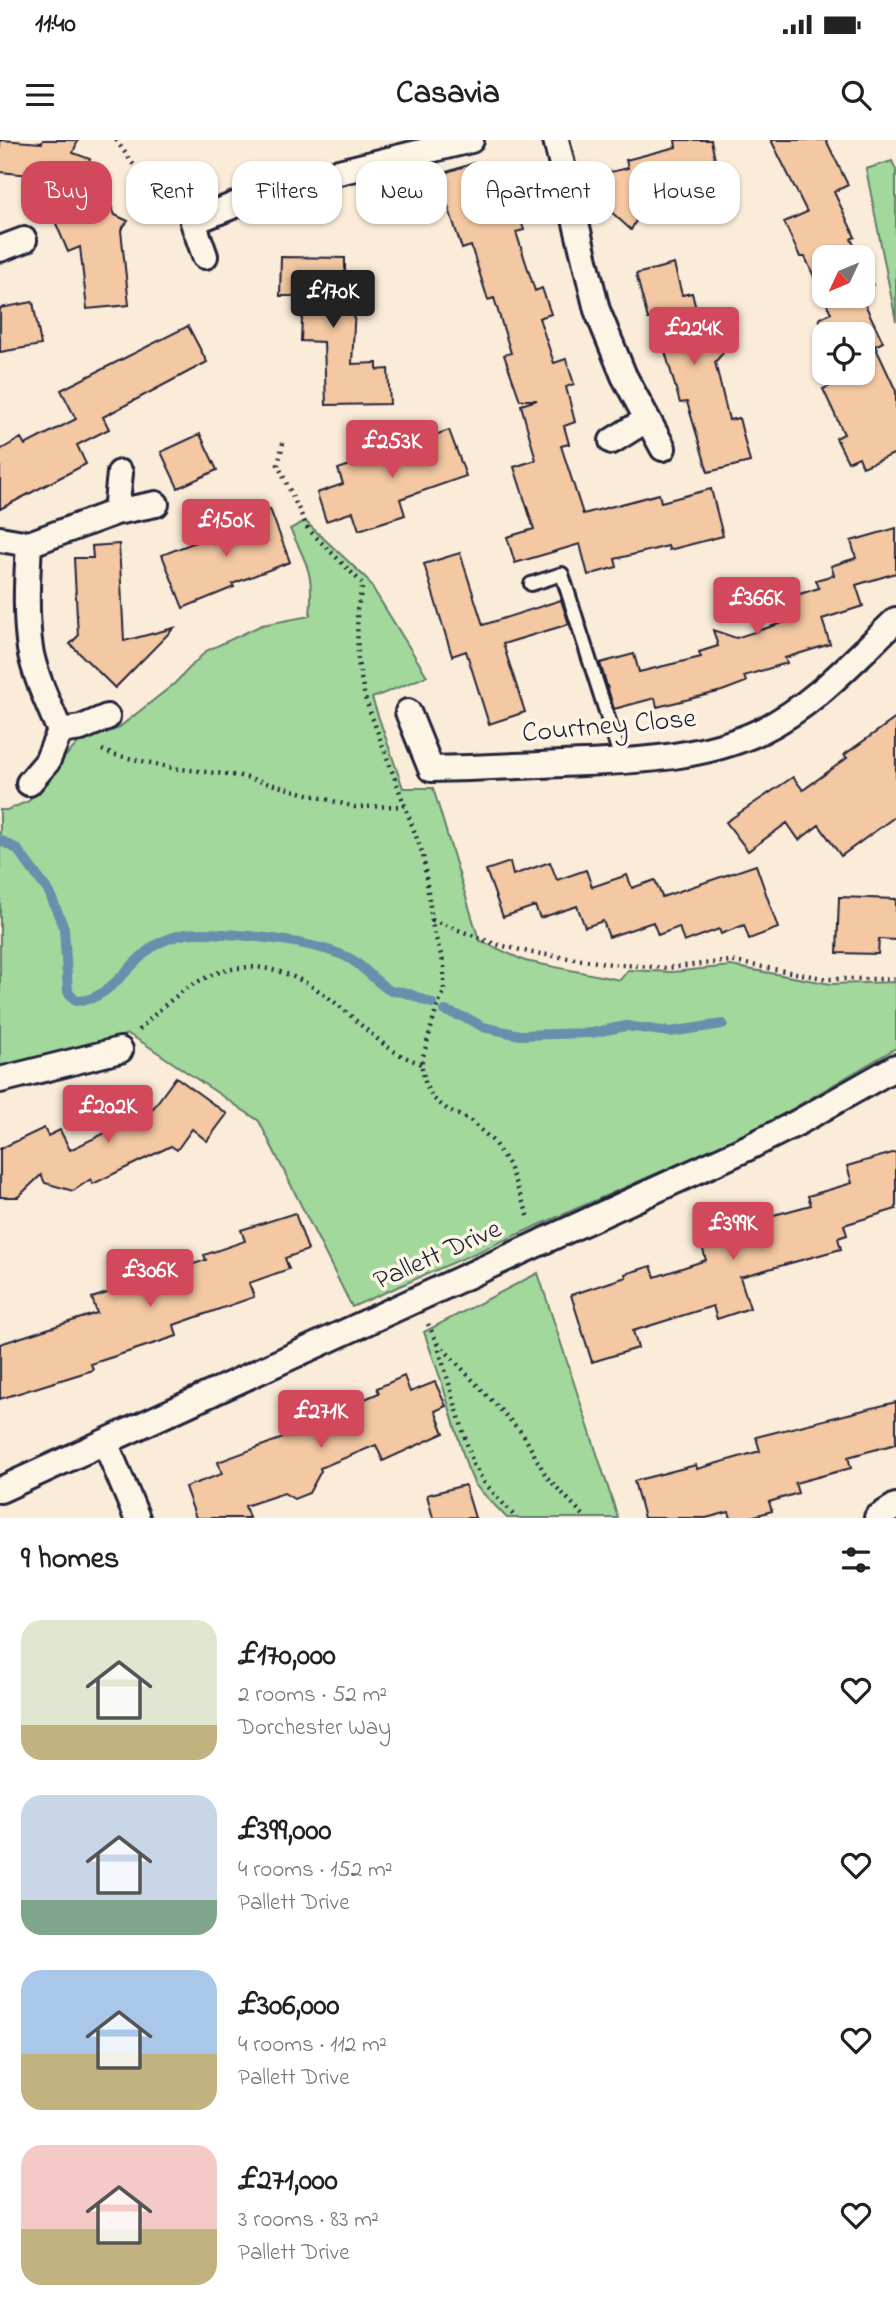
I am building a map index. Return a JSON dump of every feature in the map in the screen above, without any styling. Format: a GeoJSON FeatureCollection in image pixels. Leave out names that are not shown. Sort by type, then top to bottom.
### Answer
{"type":"FeatureCollection","features":[{"type":"Feature","properties":{"kind":"street"},"geometry":{"type":"LineString","coordinates":[[218,212],[281,186],[471,140]]}},
{"type":"Feature","properties":{"kind":"street"},"geometry":{"type":"LineString","coordinates":[[556,140],[597,310],[624,376],[663,449]]}},
{"type":"Feature","properties":{"kind":"street"},"geometry":{"type":"LineString","coordinates":[[194,224],[205,256]]}},
{"type":"Feature","properties":{"kind":"street"},"geometry":{"type":"LineString","coordinates":[[0,249],[24,240]]}},
{"type":"Feature","properties":{"kind":"street"},"geometry":{"type":"LineString","coordinates":[[612,441],[646,420]]}},
{"type":"Feature","properties":{"kind":"street"},"geometry":{"type":"LineString","coordinates":[[116,512],[120,473]]}},
{"type":"Feature","properties":{"kind":"street"},"geometry":{"type":"LineString","coordinates":[[0,539],[29,544],[116,512],[156,504]]}},
{"type":"Feature","properties":{"kind":"street"},"geometry":{"type":"LineString","coordinates":[[29,544],[27,578],[30,649],[60,731],[47,762],[29,783]]}},
{"type":"Feature","properties":{"kind":"street","name":"Courtney Close"},"geometry":{"type":"LineString","coordinates":[[408,712],[431,769],[622,762],[671,757],[723,745],[761,731],[804,704],[896,620]]}},
{"type":"Feature","properties":{"kind":"street"},"geometry":{"type":"LineString","coordinates":[[60,731],[81,728],[107,717]]}},
{"type":"Feature","properties":{"kind":"street"},"geometry":{"type":"LineString","coordinates":[[0,1080],[120,1050]]}},
{"type":"Feature","properties":{"kind":"street","name":"Pallett Drive"},"geometry":{"type":"LineString","coordinates":[[0,1490],[760,1142],[896,1067]]}},
{"type":"Feature","properties":{"kind":"street"},"geometry":{"type":"LineString","coordinates":[[105,1442],[137,1518]]}},
{"type":"Feature","properties":{"kind":"street"},"geometry":{"type":"LineString","coordinates":[[877,1518],[896,1506]]}},
{"type":"Feature","properties":{"kind":"lane"},"geometry":{"type":"LineString","coordinates":[[531,584],[562,574],[622,762]]}},
{"type":"Feature","properties":{"kind":"path"},"geometry":{"type":"LineString","coordinates":[[116,140],[131,161]]}},
{"type":"Feature","properties":{"kind":"path"},"geometry":{"type":"LineString","coordinates":[[283,443],[278,465],[308,529],[363,584],[357,610],[358,662],[365,698],[423,855],[432,920],[444,965],[444,992],[421,1064],[426,1086],[433,1098],[448,1110],[470,1120],[493,1141],[508,1164],[540,1243]]}},
{"type":"Feature","properties":{"kind":"path"},"geometry":{"type":"LineString","coordinates":[[60,731],[111,754],[173,768],[240,776],[355,807],[406,806]]}},
{"type":"Feature","properties":{"kind":"path"},"geometry":{"type":"LineString","coordinates":[[432,920],[495,944],[533,953],[611,964],[666,968],[730,961],[828,979],[896,979]]}},
{"type":"Feature","properties":{"kind":"path"},"geometry":{"type":"LineString","coordinates":[[120,1050],[164,1005],[196,981],[231,968],[271,969],[302,980],[393,1050],[421,1064]]}},
{"type":"Feature","properties":{"kind":"path"},"geometry":{"type":"LineString","coordinates":[[415,1300],[436,1340],[473,1464],[484,1482],[516,1518]]}},
{"type":"Feature","properties":{"kind":"path"},"geometry":{"type":"LineString","coordinates":[[436,1340],[523,1434],[546,1476],[586,1518]]}},
{"type":"Feature","properties":{"kind":"green space"},"geometry":{"type":"Polygon","coordinates":[[[892,161],[896,170],[896,321],[866,169],[892,161]]]}},
{"type":"Feature","properties":{"kind":"green space"},"geometry":{"type":"Polygon","coordinates":[[[305,521],[367,579],[427,676],[372,698],[403,788],[433,788],[479,940],[525,961],[620,980],[628,970],[672,972],[731,966],[831,984],[896,982],[896,1048],[758,1129],[352,1307],[259,1121],[128,1034],[0,1069],[0,810],[29,801],[43,780],[79,742],[117,729],[174,684],[206,651],[262,625],[310,616],[311,590],[308,571],[290,529],[305,521]]]}},
{"type":"Feature","properties":{"kind":"green space"},"geometry":{"type":"Polygon","coordinates":[[[538,1273],[618,1518],[507,1518],[475,1485],[467,1467],[424,1332],[538,1273]]]}},
{"type":"Feature","properties":{"kind":"building"},"geometry":{"type":"Polygon","coordinates":[[[0,140],[42,143],[43,140],[78,140],[73,153],[90,159],[21,161],[21,174],[0,172],[0,140]]]}},
{"type":"Feature","properties":{"kind":"building"},"geometry":{"type":"Polygon","coordinates":[[[675,140],[711,140],[715,161],[629,161],[629,224],[634,224],[631,230],[615,215],[615,171],[628,168],[626,160],[676,147],[675,140]]]}},
{"type":"Feature","properties":{"kind":"building"},"geometry":{"type":"Polygon","coordinates":[[[771,140],[826,140],[848,185],[834,192],[855,237],[851,239],[854,245],[812,245],[812,272],[805,257],[800,257],[784,222],[807,212],[771,140]]]}},
{"type":"Feature","properties":{"kind":"building"},"geometry":{"type":"Polygon","coordinates":[[[461,167],[461,224],[522,224],[524,230],[516,232],[535,291],[542,288],[551,314],[539,318],[554,363],[566,359],[574,384],[566,387],[575,422],[564,426],[569,444],[561,446],[583,514],[659,494],[661,502],[711,489],[723,536],[669,550],[668,546],[615,559],[617,567],[588,575],[580,544],[515,563],[507,537],[534,529],[514,467],[536,460],[521,405],[537,400],[520,400],[504,355],[511,353],[494,298],[488,300],[471,246],[462,249],[447,203],[447,172],[461,167]]]}},
{"type":"Feature","properties":{"kind":"building"},"geometry":{"type":"Polygon","coordinates":[[[112,208],[115,215],[126,220],[121,230],[129,305],[87,309],[80,247],[68,252],[56,224],[112,224],[112,208]]]}},
{"type":"Feature","properties":{"kind":"building"},"geometry":{"type":"Polygon","coordinates":[[[281,257],[345,258],[345,306],[355,306],[352,364],[377,363],[377,370],[388,369],[390,404],[326,405],[324,342],[301,341],[303,296],[280,296],[281,257]]]}},
{"type":"Feature","properties":{"kind":"building"},"geometry":{"type":"Polygon","coordinates":[[[674,264],[682,295],[692,293],[697,313],[701,312],[710,336],[720,342],[723,353],[715,362],[729,420],[739,418],[750,462],[708,472],[687,402],[680,403],[655,317],[648,319],[636,274],[674,264]]]}},
{"type":"Feature","properties":{"kind":"building"},"geometry":{"type":"Polygon","coordinates":[[[33,302],[41,345],[0,352],[0,308],[33,302]]]}},
{"type":"Feature","properties":{"kind":"building"},"geometry":{"type":"Polygon","coordinates":[[[829,308],[867,308],[873,322],[820,322],[819,319],[831,313],[829,308]]]}},
{"type":"Feature","properties":{"kind":"building"},"geometry":{"type":"Polygon","coordinates":[[[875,325],[883,342],[875,346],[875,325]]]}},
{"type":"Feature","properties":{"kind":"building"},"geometry":{"type":"Polygon","coordinates":[[[188,326],[207,362],[103,417],[109,429],[77,445],[86,464],[0,509],[0,450],[21,438],[25,445],[76,419],[61,390],[188,326]]]}},
{"type":"Feature","properties":{"kind":"building"},"geometry":{"type":"Polygon","coordinates":[[[875,346],[896,391],[896,453],[863,467],[859,457],[848,462],[836,438],[844,434],[823,389],[832,385],[875,385],[875,346]]]}},
{"type":"Feature","properties":{"kind":"building"},"geometry":{"type":"Polygon","coordinates":[[[449,430],[466,476],[400,499],[405,515],[359,530],[353,512],[326,521],[317,493],[343,484],[338,469],[449,430]]]}},
{"type":"Feature","properties":{"kind":"building"},"geometry":{"type":"Polygon","coordinates":[[[200,434],[217,470],[178,488],[161,452],[200,434]]]}},
{"type":"Feature","properties":{"kind":"building"},"geometry":{"type":"Polygon","coordinates":[[[270,509],[290,562],[232,584],[234,587],[183,608],[162,555],[247,522],[245,518],[270,509]]]}},
{"type":"Feature","properties":{"kind":"building"},"geometry":{"type":"Polygon","coordinates":[[[896,528],[896,573],[856,585],[863,606],[822,619],[830,644],[785,658],[787,663],[744,676],[746,682],[722,691],[657,707],[655,698],[614,709],[600,663],[634,654],[639,672],[701,657],[699,652],[718,646],[713,630],[736,638],[785,622],[782,613],[797,609],[793,596],[819,588],[816,580],[834,575],[831,566],[856,558],[851,541],[896,528]]]}},
{"type":"Feature","properties":{"kind":"building"},"geometry":{"type":"Polygon","coordinates":[[[119,544],[124,641],[174,628],[115,688],[70,644],[78,636],[74,558],[93,558],[92,546],[119,544]]]}},
{"type":"Feature","properties":{"kind":"building"},"geometry":{"type":"Polygon","coordinates":[[[460,553],[483,625],[561,600],[569,624],[503,644],[525,712],[489,724],[466,651],[452,656],[424,564],[460,553]]]}},
{"type":"Feature","properties":{"kind":"building"},"geometry":{"type":"Polygon","coordinates":[[[896,718],[896,816],[841,856],[819,825],[799,840],[787,823],[748,851],[726,822],[793,777],[803,790],[847,758],[844,755],[896,718]]]}},
{"type":"Feature","properties":{"kind":"building"},"geometry":{"type":"Polygon","coordinates":[[[510,862],[513,875],[550,862],[557,880],[586,870],[592,887],[627,875],[632,888],[655,880],[662,897],[756,865],[778,928],[749,939],[744,925],[721,934],[719,929],[684,942],[679,927],[658,935],[653,922],[609,937],[603,921],[585,927],[577,906],[540,918],[535,906],[503,917],[486,870],[510,862]]]}},
{"type":"Feature","properties":{"kind":"building"},"geometry":{"type":"Polygon","coordinates":[[[839,897],[896,899],[896,940],[879,939],[878,954],[837,953],[839,897]]]}},
{"type":"Feature","properties":{"kind":"building"},"geometry":{"type":"Polygon","coordinates":[[[176,1077],[227,1114],[207,1141],[192,1129],[177,1150],[171,1146],[93,1184],[91,1179],[73,1191],[45,1183],[41,1175],[18,1197],[0,1197],[0,1149],[44,1128],[48,1136],[60,1130],[70,1150],[151,1111],[176,1077]]]}},
{"type":"Feature","properties":{"kind":"building"},"geometry":{"type":"Polygon","coordinates":[[[896,1152],[896,1209],[844,1225],[847,1235],[838,1238],[841,1249],[740,1277],[750,1308],[717,1319],[713,1306],[633,1331],[638,1348],[592,1362],[571,1295],[651,1266],[655,1277],[706,1260],[701,1243],[761,1224],[759,1219],[811,1205],[808,1196],[852,1183],[847,1166],[896,1152]]]}},
{"type":"Feature","properties":{"kind":"building"},"geometry":{"type":"Polygon","coordinates":[[[295,1213],[308,1250],[285,1258],[289,1269],[249,1283],[254,1297],[174,1325],[177,1336],[91,1364],[93,1370],[0,1399],[0,1344],[97,1313],[92,1298],[206,1260],[204,1255],[245,1241],[241,1230],[295,1213]]]}},
{"type":"Feature","properties":{"kind":"building"},"geometry":{"type":"Polygon","coordinates":[[[404,1376],[410,1392],[435,1382],[446,1406],[435,1411],[444,1433],[383,1461],[376,1445],[320,1468],[321,1471],[309,1493],[294,1499],[284,1493],[245,1506],[249,1518],[196,1518],[185,1487],[222,1474],[218,1462],[313,1427],[311,1422],[379,1393],[377,1388],[404,1376]]]}},
{"type":"Feature","properties":{"kind":"building"},"geometry":{"type":"Polygon","coordinates":[[[896,1402],[896,1444],[848,1457],[851,1468],[795,1483],[798,1493],[769,1502],[772,1511],[747,1518],[731,1518],[729,1512],[706,1518],[644,1518],[634,1481],[696,1465],[697,1469],[760,1451],[756,1437],[896,1402]]]}},
{"type":"Feature","properties":{"kind":"building"},"geometry":{"type":"Polygon","coordinates":[[[465,1485],[475,1518],[433,1518],[427,1495],[465,1485]]]}},
{"type":"Feature","properties":{"kind":"waterway"},"geometry":{"type":"LineString","coordinates":[[0,840],[17,849],[49,892],[64,928],[68,992],[76,1001],[100,994],[140,957],[161,942],[197,933],[275,939],[334,952],[355,962],[391,991],[406,993],[432,1003]]}},
{"type":"Feature","properties":{"kind":"waterway"},"geometry":{"type":"LineString","coordinates":[[445,1011],[483,1027],[520,1035],[591,1033],[626,1026],[670,1032],[723,1024]]}}]}
